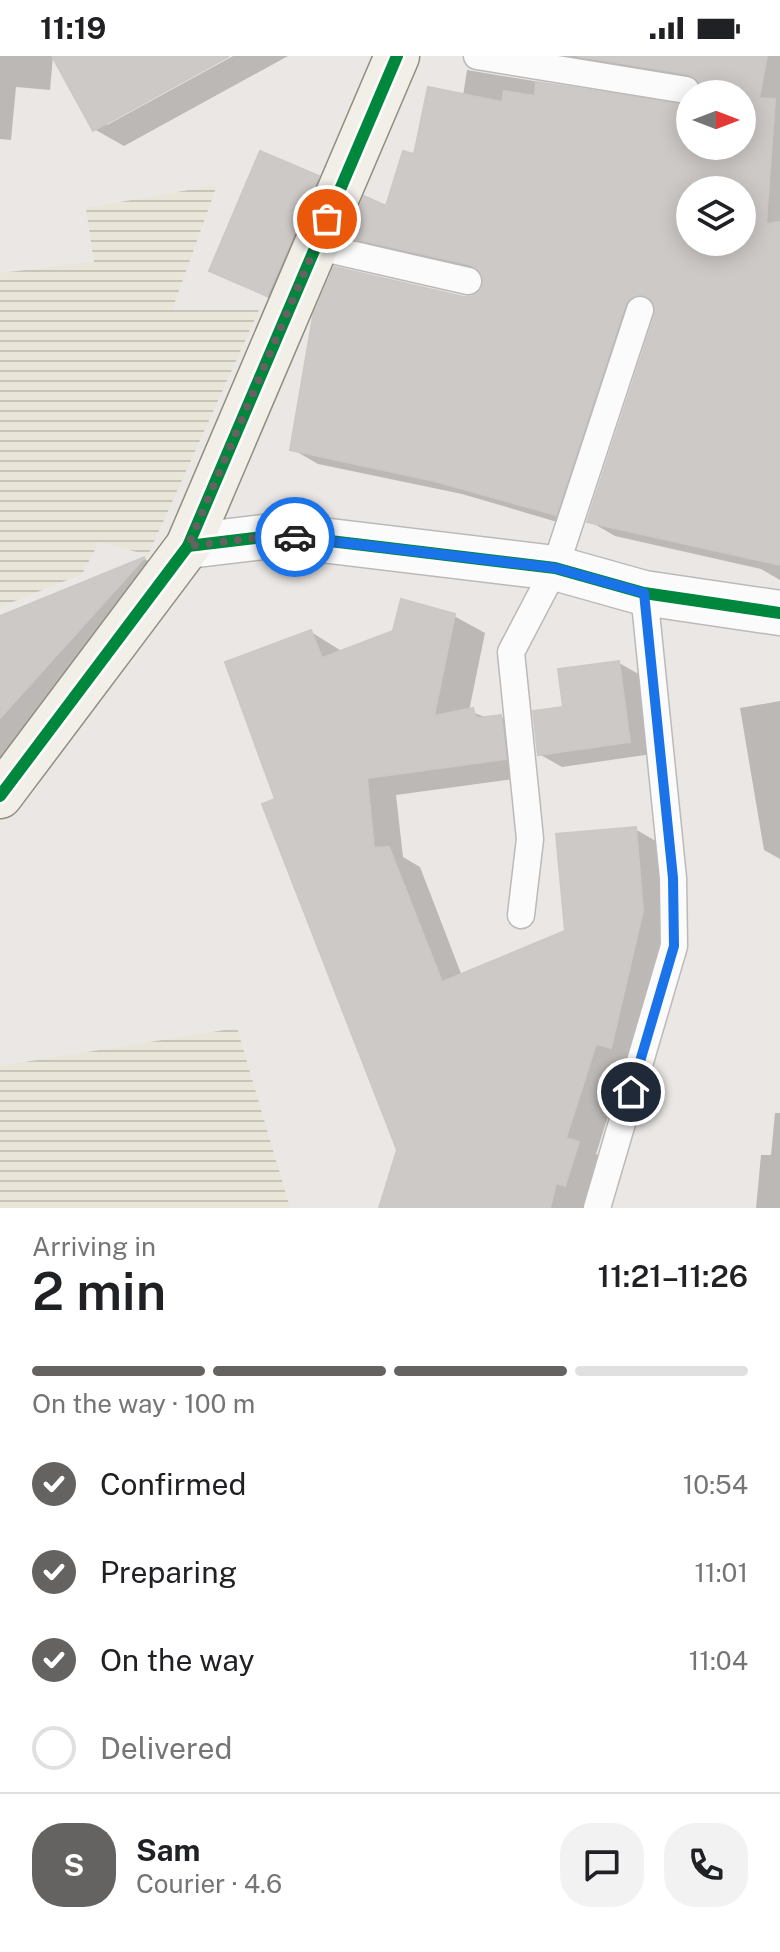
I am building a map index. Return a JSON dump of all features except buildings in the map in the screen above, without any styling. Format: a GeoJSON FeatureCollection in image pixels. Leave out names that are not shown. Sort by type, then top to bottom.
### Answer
{"type":"FeatureCollection","features":[{"type":"Feature","properties":{"kind":"street"},"geometry":{"type":"LineString","coordinates":[[0,796],[188,546],[397,56]]}},
{"type":"Feature","properties":{"kind":"street"},"geometry":{"type":"LineString","coordinates":[[188,546],[280,535],[555,568],[644,593],[780,613]]}},
{"type":"Feature","properties":{"kind":"lane"},"geometry":{"type":"LineString","coordinates":[[477,56],[676,88]]}},
{"type":"Feature","properties":{"kind":"lane"},"geometry":{"type":"LineString","coordinates":[[315,246],[468,281]]}},
{"type":"Feature","properties":{"kind":"lane"},"geometry":{"type":"LineString","coordinates":[[521,915],[530,839],[511,652],[555,568],[640,310]]}},
{"type":"Feature","properties":{"kind":"lane"},"geometry":{"type":"LineString","coordinates":[[597,1208],[674,946],[673,878],[644,593]]}},
{"type":"Feature","properties":{"kind":"shaded area"},"geometry":{"type":"Polygon","coordinates":[[[217,185],[172,310],[259,310],[148,555],[99,542],[82,574],[0,607],[0,273],[94,262],[86,208],[217,185]]]}},
{"type":"Feature","properties":{"kind":"shaded area"},"geometry":{"type":"Polygon","coordinates":[[[237,1028],[290,1208],[0,1208],[0,1066],[237,1028]]]}},
{"type":"Feature","properties":{"kind":"cycle path"},"geometry":{"type":"LineString","coordinates":[[0,796],[188,546],[397,56]]}},
{"type":"Feature","properties":{"kind":"cycle path"},"geometry":{"type":"LineString","coordinates":[[188,546],[280,535],[555,568],[644,593],[780,613]]}},
{"type":"Feature","properties":{"kind":"way so far"},"geometry":{"type":"LineString","coordinates":[[295,537],[280,535],[188,546],[327,219]]}},
{"type":"Feature","properties":{"kind":"route"},"geometry":{"type":"LineString","coordinates":[[295,537],[555,568],[644,593],[673,878],[674,946],[631,1092]]}}]}
